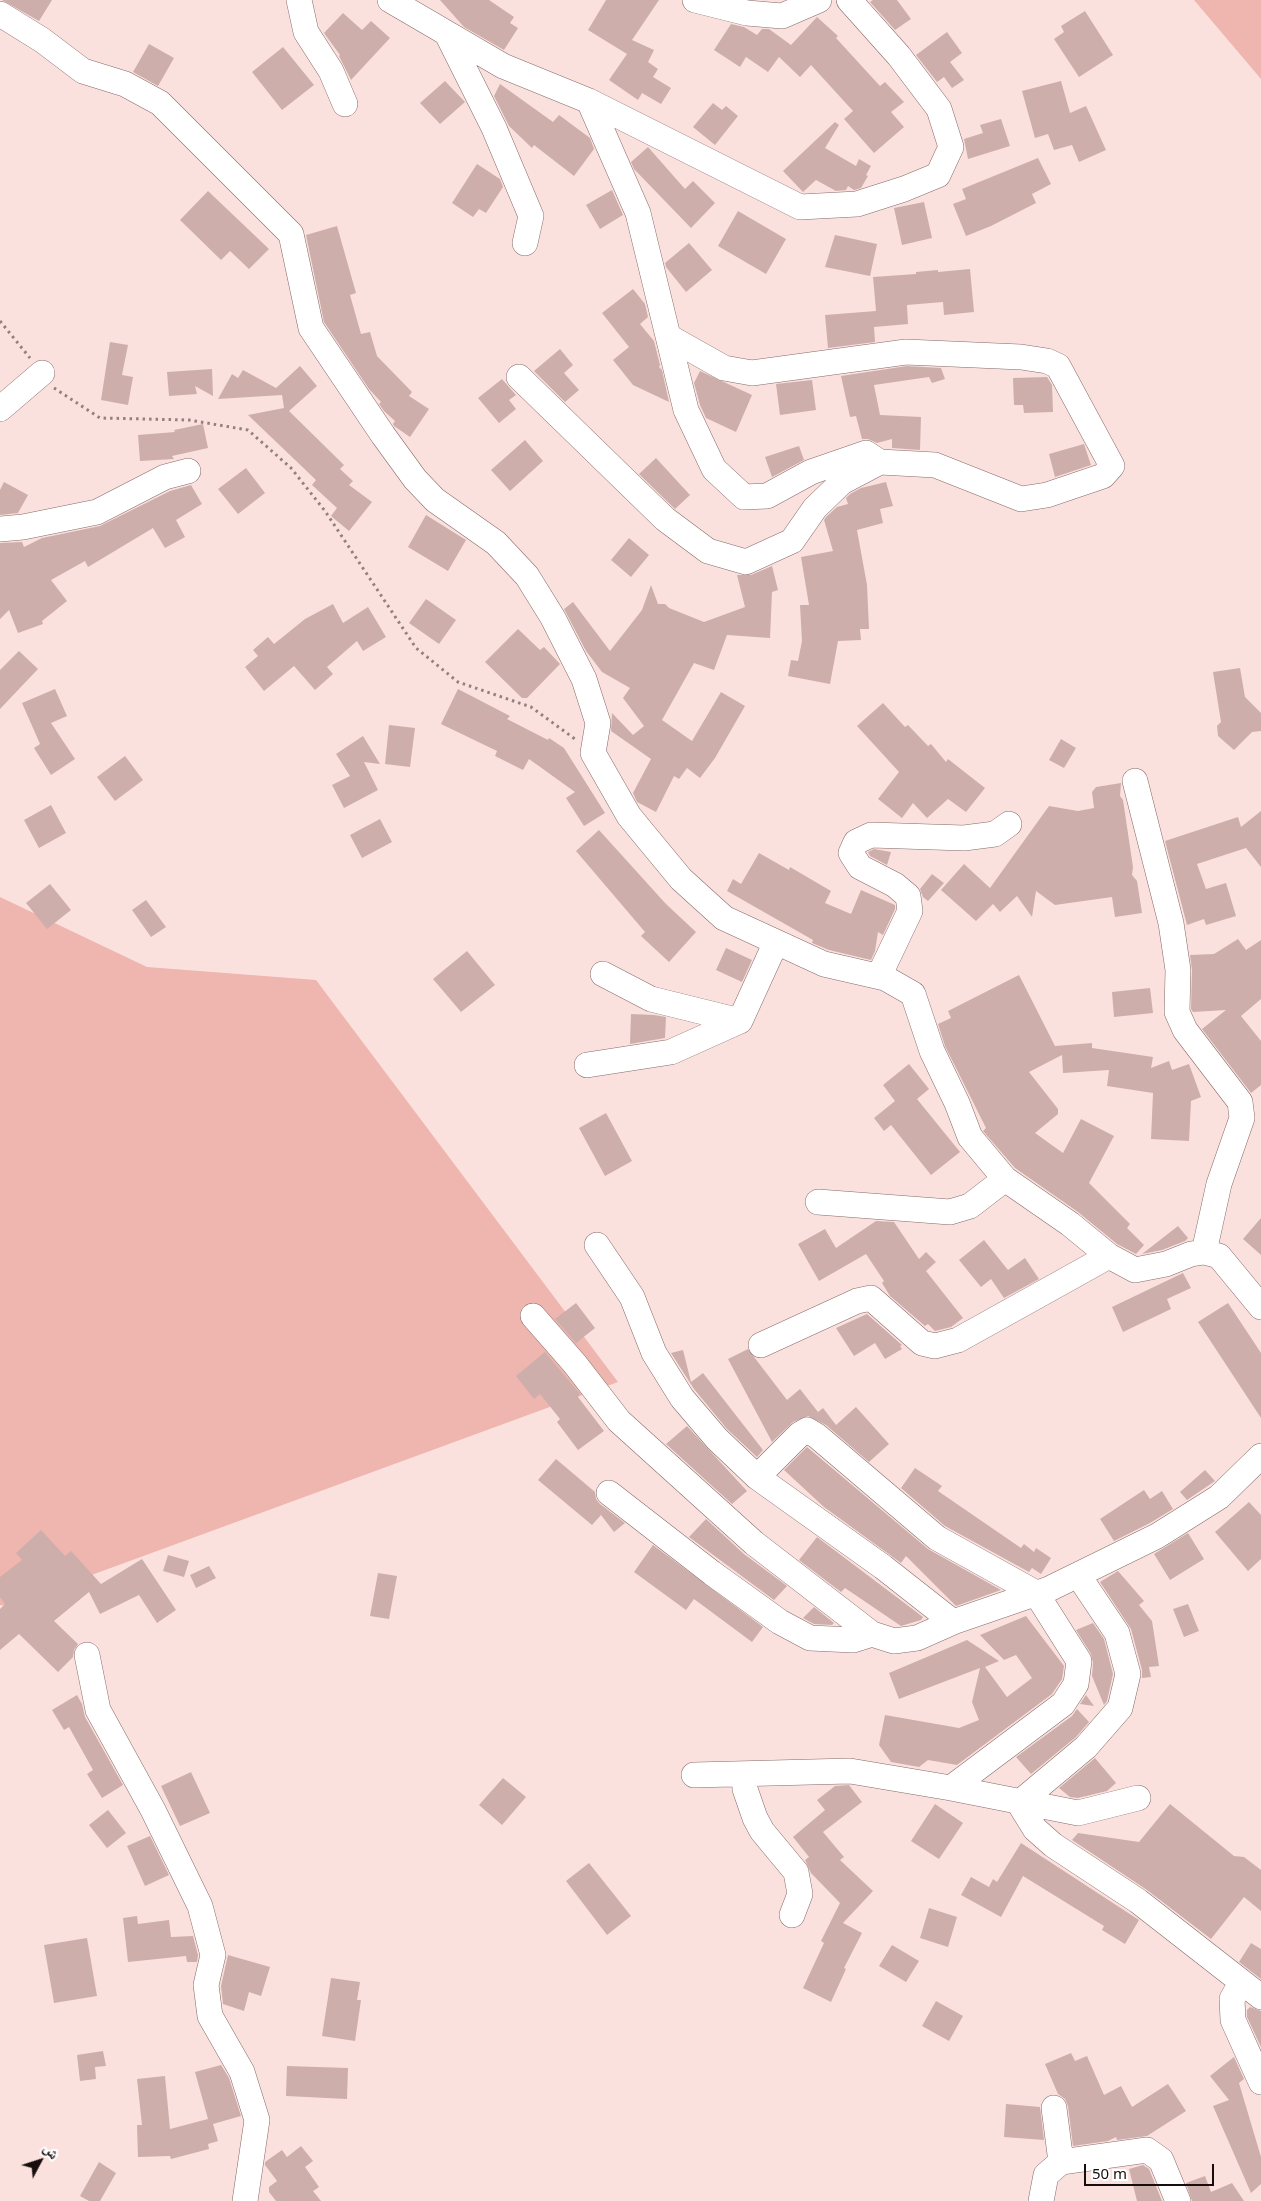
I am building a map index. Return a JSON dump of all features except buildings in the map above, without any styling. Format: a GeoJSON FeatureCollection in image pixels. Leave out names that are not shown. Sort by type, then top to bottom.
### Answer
{"type":"FeatureCollection","features":[{"type":"Feature","properties":{"kind":"street"},"geometry":{"type":"LineString","coordinates":[[299,0],[306,32],[331,71],[345,104]]}},
{"type":"Feature","properties":{"kind":"street"},"geometry":{"type":"LineString","coordinates":[[390,0],[503,66],[589,101],[800,207],[858,204],[904,189],[938,175],[951,147],[938,109],[899,56],[849,0]]}},
{"type":"Feature","properties":{"kind":"street"},"geometry":{"type":"LineString","coordinates":[[695,0],[747,13],[782,16],[819,0]]}},
{"type":"Feature","properties":{"kind":"street"},"geometry":{"type":"LineString","coordinates":[[0,14],[42,40],[84,71],[125,84],[160,103],[291,234],[311,328],[382,435],[415,479],[435,500],[496,543],[527,576],[554,618],[584,679],[598,723],[593,753],[629,816],[681,879],[724,918],[824,964],[879,976],[913,994],[932,1051],[957,1103],[970,1137],[1005,1179],[1070,1224],[1109,1256],[1135,1270],[1166,1264],[1191,1254],[1204,1252],[1219,1256],[1261,1307]]}},
{"type":"Feature","properties":{"kind":"street"},"geometry":{"type":"LineString","coordinates":[[448,34],[494,128],[532,216],[525,243]]}},
{"type":"Feature","properties":{"kind":"street"},"geometry":{"type":"LineString","coordinates":[[589,101],[638,213],[686,410],[714,468],[744,497],[767,496],[811,472],[866,452],[880,462]]}},
{"type":"Feature","properties":{"kind":"street"},"geometry":{"type":"LineString","coordinates":[[519,377],[665,518],[708,551],[746,562],[792,541],[815,508],[842,482],[880,462],[935,465],[1021,499],[1047,495],[1103,476],[1112,466],[1058,366],[1047,361],[1021,357],[906,352],[752,373],[724,368],[669,337]]}},
{"type":"Feature","properties":{"kind":"street"},"geometry":{"type":"LineString","coordinates":[[0,409],[42,374]]}},
{"type":"Feature","properties":{"kind":"street"},"geometry":{"type":"LineString","coordinates":[[0,529],[23,527],[97,512],[165,477],[188,471]]}},
{"type":"Feature","properties":{"kind":"street"},"geometry":{"type":"LineString","coordinates":[[1135,781],[1171,923],[1178,970],[1177,1012],[1185,1030],[1240,1102],[1242,1118],[1219,1184],[1204,1252]]}},
{"type":"Feature","properties":{"kind":"street"},"geometry":{"type":"LineString","coordinates":[[879,976],[910,911],[908,896],[895,885],[860,867],[851,853],[856,842],[871,835],[964,838],[995,834],[1009,824]]}},
{"type":"Feature","properties":{"kind":"street"},"geometry":{"type":"LineString","coordinates":[[587,1065],[671,1052],[740,1021],[776,942]]}},
{"type":"Feature","properties":{"kind":"street"},"geometry":{"type":"LineString","coordinates":[[603,974],[652,998],[740,1021]]}},
{"type":"Feature","properties":{"kind":"street"},"geometry":{"type":"LineString","coordinates":[[818,1202],[950,1212],[970,1206],[1005,1179]]}},
{"type":"Feature","properties":{"kind":"street"},"geometry":{"type":"LineString","coordinates":[[597,1245],[632,1297],[654,1352],[682,1398],[717,1439],[757,1477],[883,1567],[953,1622]]}},
{"type":"Feature","properties":{"kind":"street"},"geometry":{"type":"LineString","coordinates":[[761,1346],[857,1300],[871,1298],[922,1343],[935,1346],[958,1340],[1109,1256]]}},
{"type":"Feature","properties":{"kind":"street"},"geometry":{"type":"LineString","coordinates":[[533,1316],[575,1364],[619,1421],[754,1543],[872,1634],[894,1641],[917,1638],[953,1622],[1036,1593],[1078,1575],[1157,1536],[1219,1497],[1261,1456]]}},
{"type":"Feature","properties":{"kind":"street"},"geometry":{"type":"LineString","coordinates":[[757,1477],[800,1434],[807,1430],[818,1436],[937,1538],[1036,1593],[1079,1660],[1076,1684],[1064,1704],[951,1788]]}},
{"type":"Feature","properties":{"kind":"street"},"geometry":{"type":"LineString","coordinates":[[609,1493],[712,1573],[780,1622],[810,1638],[853,1640],[872,1634]]}},
{"type":"Feature","properties":{"kind":"street"},"geometry":{"type":"LineString","coordinates":[[1019,1803],[1086,1747],[1120,1708],[1128,1674],[1117,1634],[1078,1575]]}},
{"type":"Feature","properties":{"kind":"street"},"geometry":{"type":"LineString","coordinates":[[87,1655],[98,1710],[153,1810],[200,1906],[213,1955],[206,1985],[210,2016],[242,2072],[257,2120],[245,2201]]}},
{"type":"Feature","properties":{"kind":"street"},"geometry":{"type":"LineString","coordinates":[[694,1776],[850,1771],[951,1788],[1078,1814],[1138,1798]]}},
{"type":"Feature","properties":{"kind":"street"},"geometry":{"type":"LineString","coordinates":[[744,1774],[749,1804],[755,1818],[762,1831],[796,1872],[800,1894],[798,1905],[792,1915]]}},
{"type":"Feature","properties":{"kind":"street"},"geometry":{"type":"LineString","coordinates":[[1019,1803],[1035,1829],[1054,1845],[1138,1901],[1261,1997]]}},
{"type":"Feature","properties":{"kind":"street"},"geometry":{"type":"LineString","coordinates":[[1241,1983],[1232,1999],[1233,2020],[1261,2082]]}},
{"type":"Feature","properties":{"kind":"street"},"geometry":{"type":"LineString","coordinates":[[1054,2108],[1061,2162]]}},
{"type":"Feature","properties":{"kind":"street"},"geometry":{"type":"LineString","coordinates":[[1041,2201],[1046,2175],[1061,2162],[1147,2150],[1160,2160],[1178,2201]]}},
{"type":"Feature","properties":{"kind":"path"},"geometry":{"type":"LineString","coordinates":[[0,321],[57,392],[100,418],[189,420],[248,430],[291,468],[325,511],[416,648],[458,682],[531,707],[593,753]]}},
{"type":"Feature","properties":{"kind":"shaded area"},"geometry":{"type":"Polygon","coordinates":[[[1194,0],[1261,0],[1261,79],[1194,0]]]}},
{"type":"Feature","properties":{"kind":"shaded area"},"geometry":{"type":"Polygon","coordinates":[[[0,897],[147,967],[316,980],[618,1382],[7,1606],[0,1605],[0,897]]]}}]}
